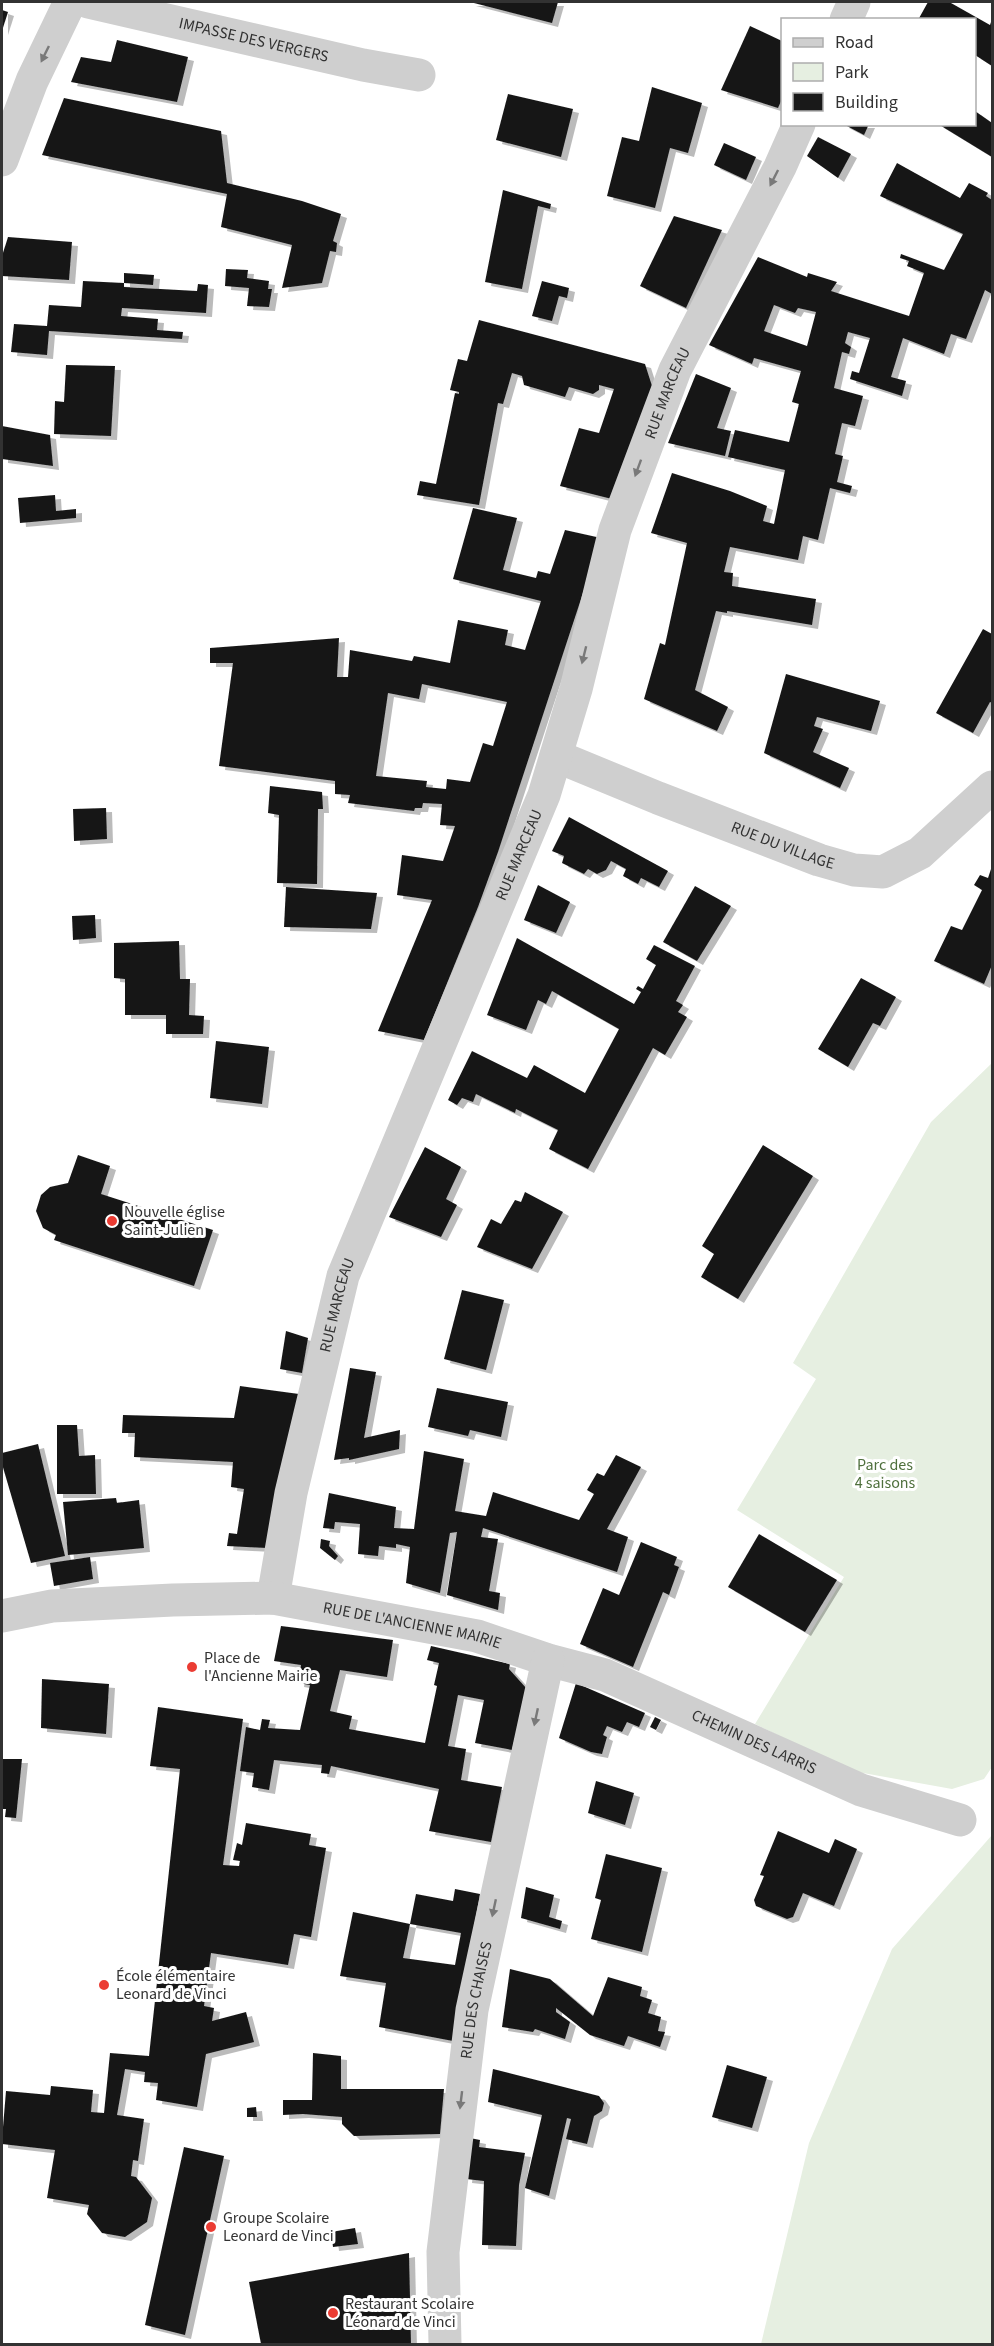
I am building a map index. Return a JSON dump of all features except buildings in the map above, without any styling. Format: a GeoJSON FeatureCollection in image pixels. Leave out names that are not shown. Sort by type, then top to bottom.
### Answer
{"type":"FeatureCollection","features":[{"type":"Feature","properties":{"kind":"street"},"geometry":{"type":"LineString","coordinates":[[2,160],[32,81],[70,2]]}},
{"type":"Feature","properties":{"kind":"street","name":"IMPASSE DES VERGERS"},"geometry":{"type":"LineString","coordinates":[[88,2],[363,65],[419,75]]}},
{"type":"Feature","properties":{"kind":"street"},"geometry":{"type":"LineString","coordinates":[[847,18],[854,2]]}},
{"type":"Feature","properties":{"kind":"street","name":"RUE MARCEAU"},"geometry":{"type":"LineString","coordinates":[[273,1598],[291,1493],[343,1276],[544,795],[576,689],[615,530],[675,370],[780,167],[798,126]]}},
{"type":"Feature","properties":{"kind":"street","name":"RUE DU VILLAGE"},"geometry":{"type":"LineString","coordinates":[[556,756],[679,807],[819,860],[854,870],[883,872],[920,853],[993,788]]}},
{"type":"Feature","properties":{"kind":"street"},"geometry":{"type":"LineString","coordinates":[[6,1615],[52,1606],[273,1598]]}},
{"type":"Feature","properties":{"kind":"street","name":"RUE DE L'ANCIENNE MAIRIE"},"geometry":{"type":"LineString","coordinates":[[273,1598],[477,1636],[548,1660]]}},
{"type":"Feature","properties":{"kind":"street","name":"CHEMIN DES LARRIS"},"geometry":{"type":"LineString","coordinates":[[548,1660],[605,1675],[861,1790],[960,1820]]}},
{"type":"Feature","properties":{"kind":"street","name":"RUE DES CHAISES"},"geometry":{"type":"LineString","coordinates":[[445,2344],[443,2252],[472,2010],[548,1660]]}},
{"type":"Feature","properties":{"kind":"green space","name":"Parc des 4 saisons"},"geometry":{"type":"Polygon","coordinates":[[[992,1063],[992,1767],[984,1779],[952,1789],[852,1771],[755,1724],[844,1577],[737,1510],[816,1379],[793,1363],[931,1122],[992,1063]]]}},
{"type":"Feature","properties":{"kind":"green space"},"geometry":{"type":"Polygon","coordinates":[[[992,1835],[992,2344],[761,2344],[809,2143],[892,1949],[992,1835]]]}},
{"type":"Feature","properties":{"kind":"place","name":"Nouvelle église Saint-Julien"},"geometry":{"type":"Point","coordinates":[112,1221]}},
{"type":"Feature","properties":{"kind":"place","name":"Place de l'Ancienne Mairie"},"geometry":{"type":"Point","coordinates":[192,1667]}},
{"type":"Feature","properties":{"kind":"place","name":"École élémentaire Leonard de Vinci"},"geometry":{"type":"Point","coordinates":[104,1985]}},
{"type":"Feature","properties":{"kind":"place","name":"Groupe Scolaire Leonard de Vinci"},"geometry":{"type":"Point","coordinates":[211,2227]}},
{"type":"Feature","properties":{"kind":"place","name":"Restaurant Scolaire Léonard de Vinci"},"geometry":{"type":"Point","coordinates":[333,2313]}}]}
